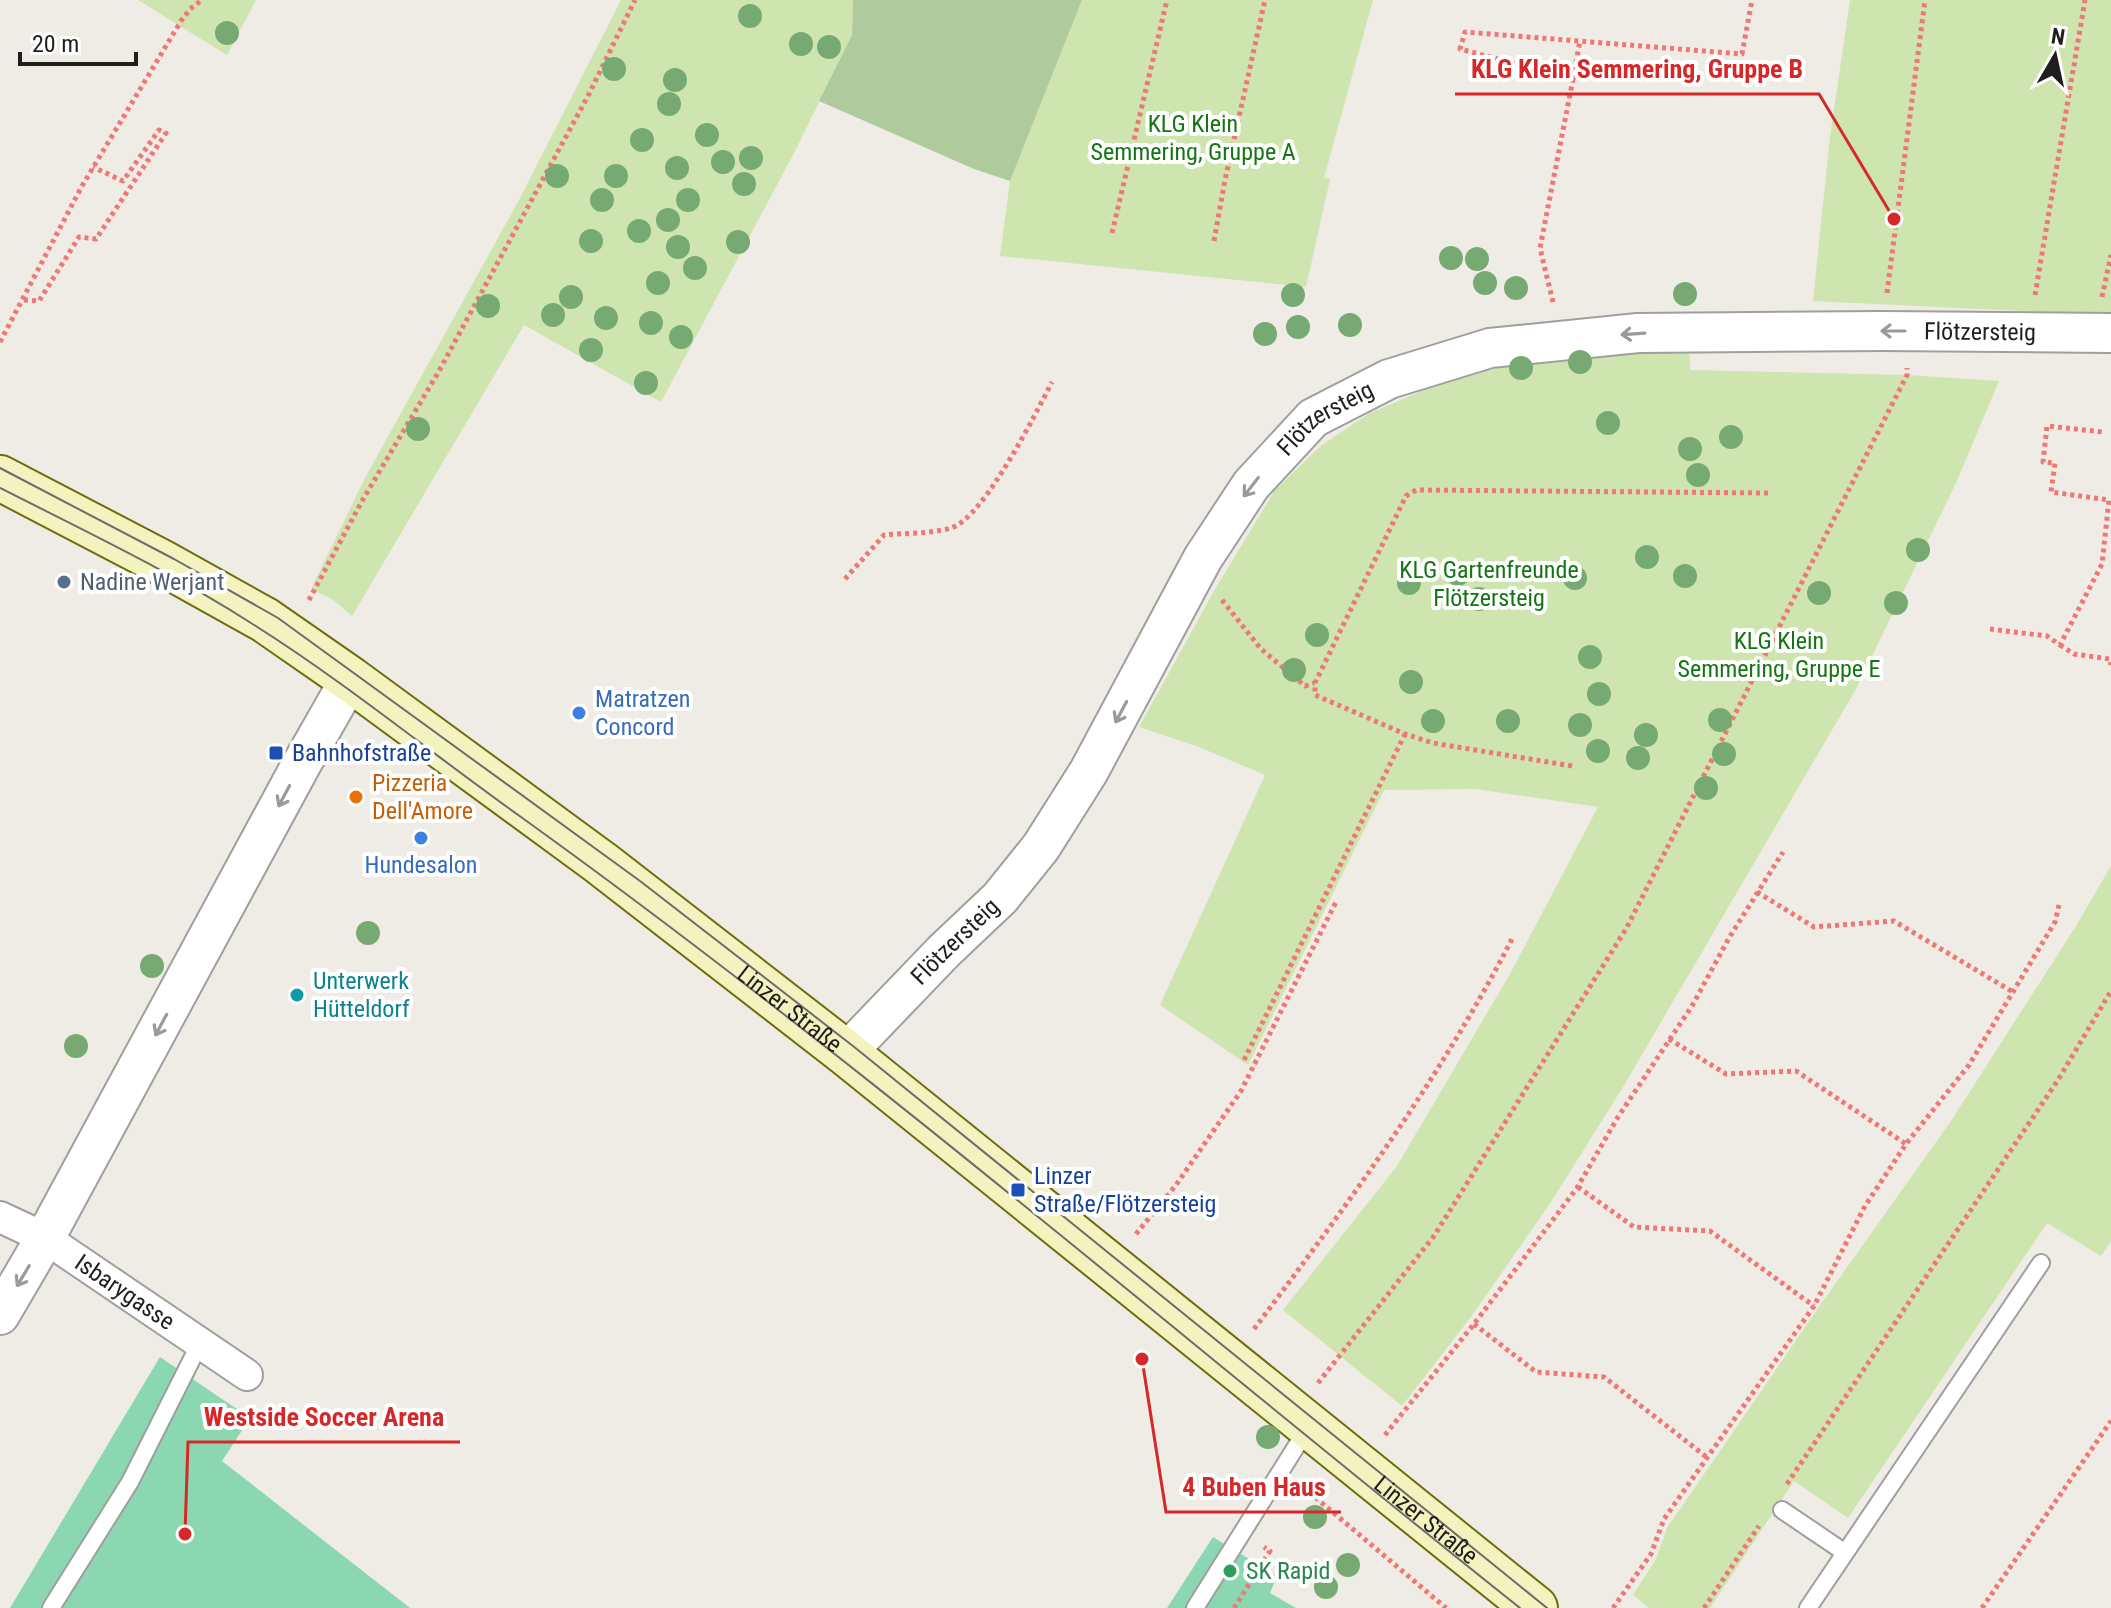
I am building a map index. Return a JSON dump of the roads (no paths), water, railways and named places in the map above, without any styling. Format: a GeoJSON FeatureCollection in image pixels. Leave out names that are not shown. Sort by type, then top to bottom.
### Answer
{"type":"FeatureCollection","features":[{"type":"Feature","properties":{"kind":"main road","name":"Linzer Straße"},"geometry":{"type":"LineString","coordinates":[[0,478],[265,620],[664,910],[1111,1265],[1535,1608]]}},
{"type":"Feature","properties":{"kind":"street","name":"Flötzersteig"},"geometry":{"type":"LineString","coordinates":[[846,1053],[1000,898],[1041,847],[1089,771],[1192,578],[1251,485],[1313,418],[1389,379],[1505,346],[1638,333],[2111,333]]}},
{"type":"Feature","properties":{"kind":"street"},"geometry":{"type":"LineString","coordinates":[[0,1315],[350,679]]}},
{"type":"Feature","properties":{"kind":"street","name":"Isbarygasse"},"geometry":{"type":"LineString","coordinates":[[0,1217],[45,1238],[247,1375]]}},
{"type":"Feature","properties":{"kind":"lane"},"geometry":{"type":"LineString","coordinates":[[1808,1608],[2041,1263]]}},
{"type":"Feature","properties":{"kind":"lane"},"geometry":{"type":"LineString","coordinates":[[51,1608],[130,1482],[200,1343]]}},
{"type":"Feature","properties":{"kind":"lane"},"geometry":{"type":"LineString","coordinates":[[1195,1608],[1282,1470],[1301,1419]]}},
{"type":"Feature","properties":{"kind":"lane"},"geometry":{"type":"LineString","coordinates":[[1782,1510],[1844,1552]]}},
{"type":"Feature","properties":{"kind":"tram line"},"geometry":{"type":"LineString","coordinates":[[0,468],[174,559],[278,618],[640,881],[853,1046],[1547,1608]]}},
{"type":"Feature","properties":{"kind":"tram line"},"geometry":{"type":"LineString","coordinates":[[0,488],[190,586],[354,693],[776,1008],[1520,1608]]}},
{"type":"Feature","properties":{"kind":"place","name":"KLG Klein Semmering, Gruppe B"},"geometry":{"type":"Point","coordinates":[1894,219]}},
{"type":"Feature","properties":{"kind":"place","name":"Nadine Werjant"},"geometry":{"type":"Point","coordinates":[64,582]}},
{"type":"Feature","properties":{"kind":"place","name":"Matratzen Concord"},"geometry":{"type":"Point","coordinates":[579,713]}},
{"type":"Feature","properties":{"kind":"place","name":"Bahnhofstraße"},"geometry":{"type":"Point","coordinates":[276,753]}},
{"type":"Feature","properties":{"kind":"place","name":"Pizzeria Dell'Amore"},"geometry":{"type":"Point","coordinates":[356,797]}},
{"type":"Feature","properties":{"kind":"place","name":"Hundesalon"},"geometry":{"type":"Point","coordinates":[421,838]}},
{"type":"Feature","properties":{"kind":"place","name":"Unterwerk Hütteldorf"},"geometry":{"type":"Point","coordinates":[297,995]}},
{"type":"Feature","properties":{"kind":"place","name":"Linzer Straße/Flötzersteig"},"geometry":{"type":"Point","coordinates":[1018,1190]}},
{"type":"Feature","properties":{"kind":"place","name":"4 Buben Haus"},"geometry":{"type":"Point","coordinates":[1142,1359]}},
{"type":"Feature","properties":{"kind":"place","name":"Westside Soccer Arena"},"geometry":{"type":"Point","coordinates":[185,1534]}},
{"type":"Feature","properties":{"kind":"place","name":"SK Rapid"},"geometry":{"type":"Point","coordinates":[1230,1571]}},
{"type":"Feature","properties":{"kind":"park label","name":"KLG Klein Semmering, Gruppe A"},"geometry":{"type":"Point","coordinates":[1193,138]}},
{"type":"Feature","properties":{"kind":"park label","name":"KLG Gartenfreunde Flötzersteig"},"geometry":{"type":"Point","coordinates":[1489,584]}},
{"type":"Feature","properties":{"kind":"park label","name":"KLG Klein Semmering, Gruppe E"},"geometry":{"type":"Point","coordinates":[1779,655]}}]}
